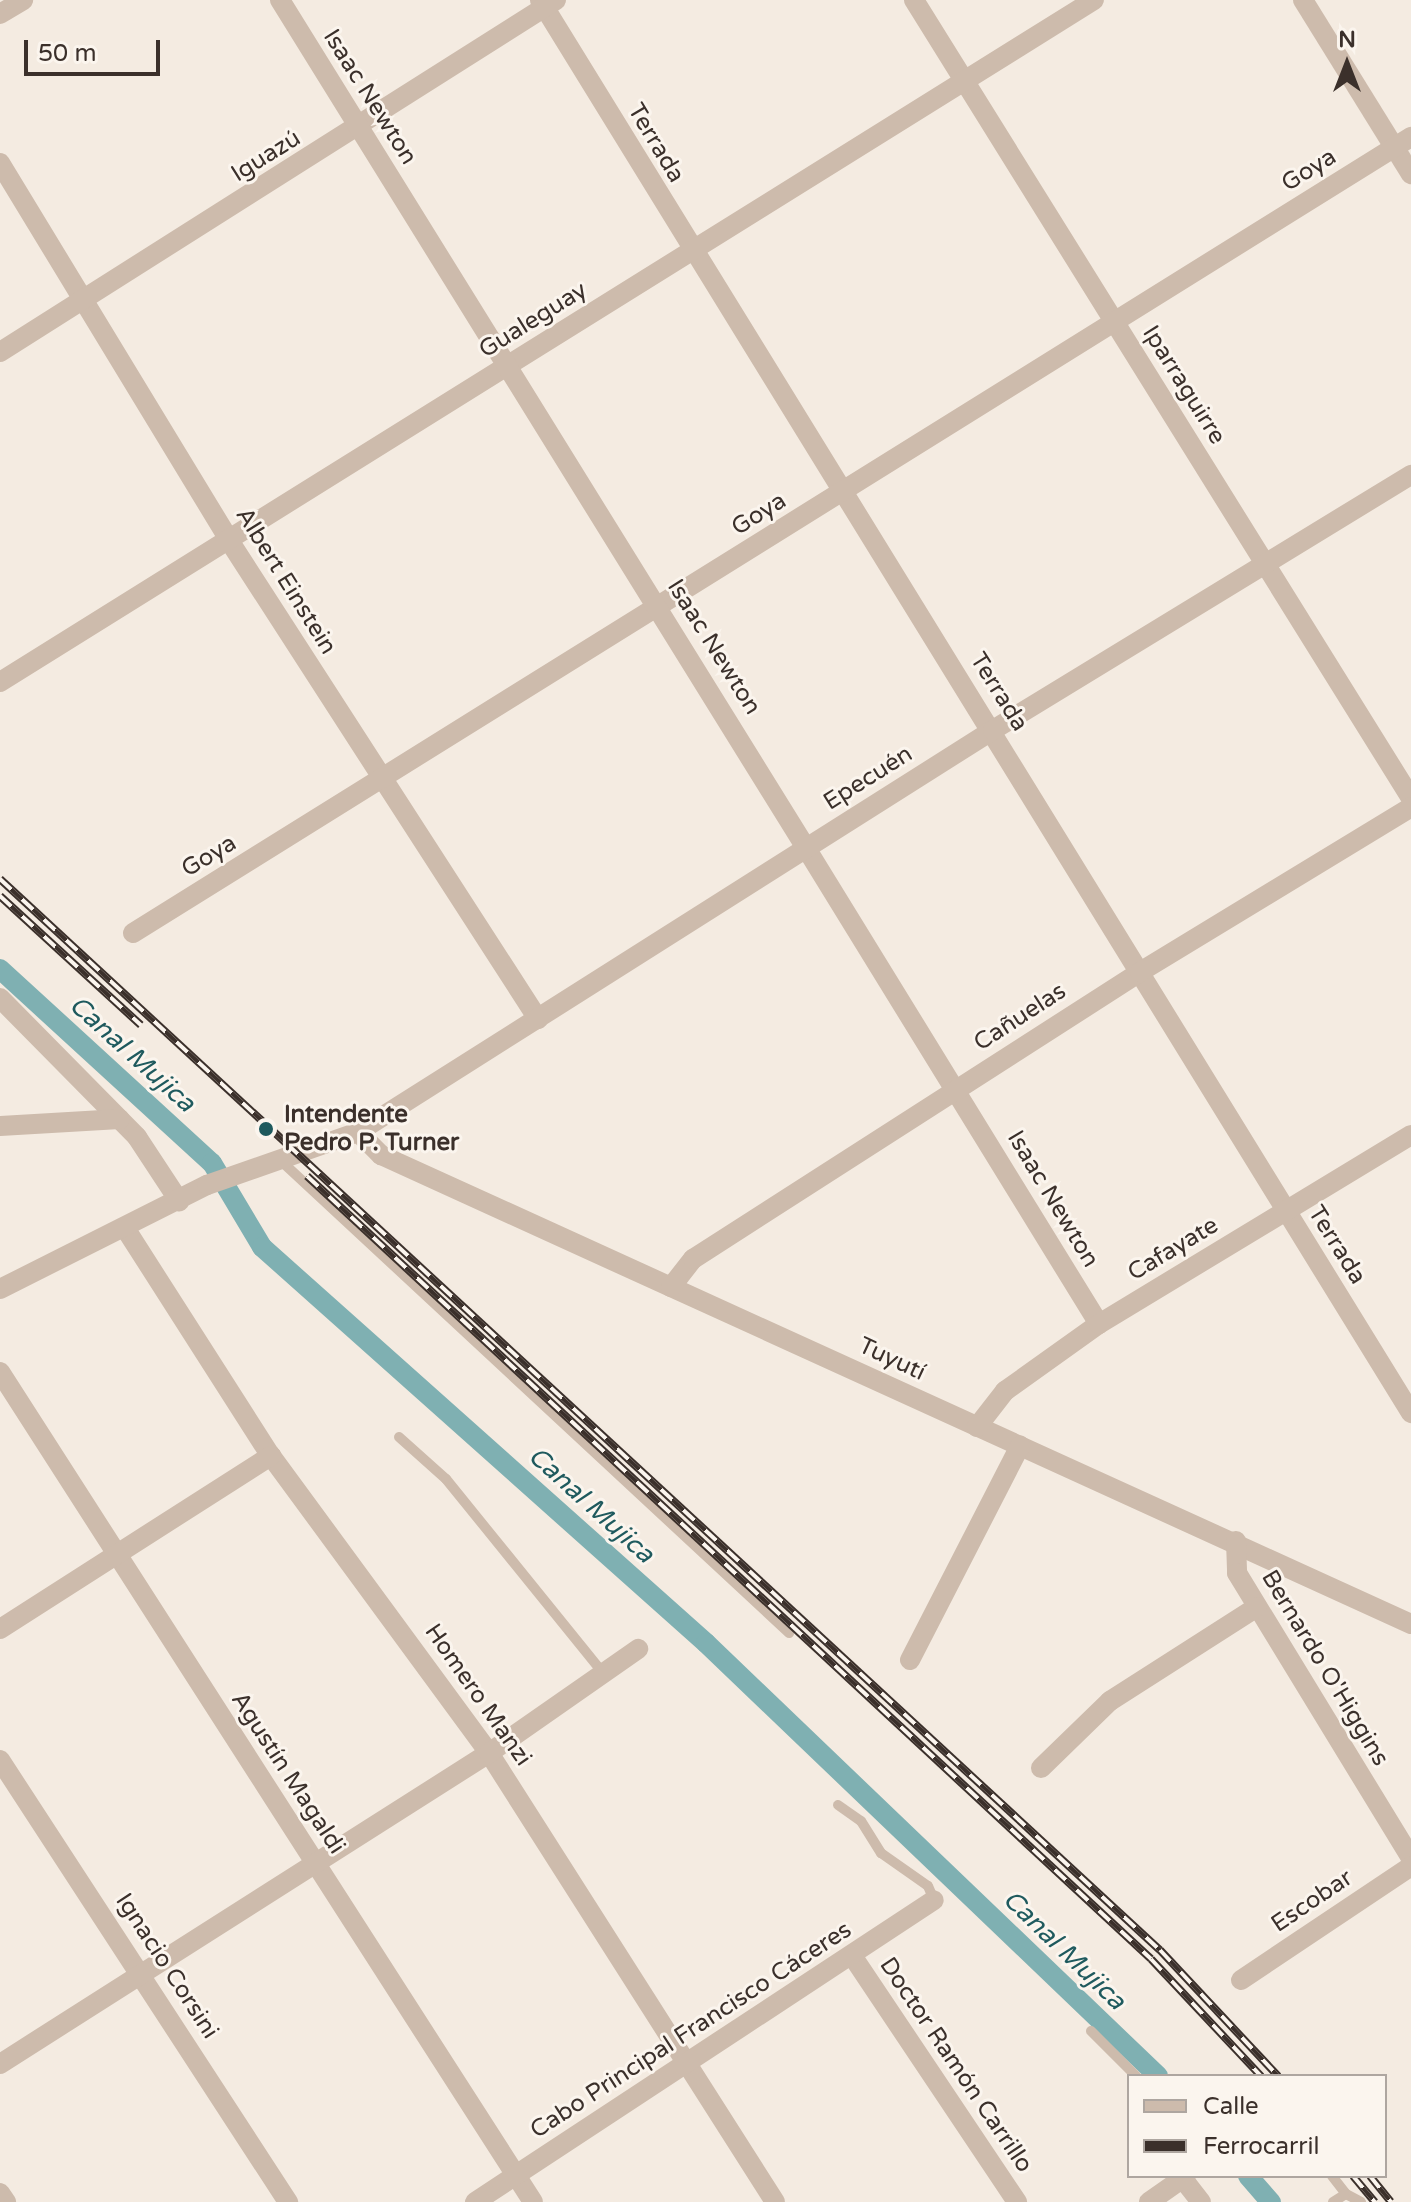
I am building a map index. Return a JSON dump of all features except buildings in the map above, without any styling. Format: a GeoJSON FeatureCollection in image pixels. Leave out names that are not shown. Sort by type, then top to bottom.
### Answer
{"type":"FeatureCollection","features":[{"type":"Feature","properties":{"kind":"street"},"geometry":{"type":"LineString","coordinates":[[0,14],[23,0]]}},
{"type":"Feature","properties":{"kind":"street","name":"Isaac Newton"},"geometry":{"type":"LineString","coordinates":[[280,0],[506,368],[659,607],[1099,1324]]}},
{"type":"Feature","properties":{"kind":"street","name":"Iparraguirre"},"geometry":{"type":"LineString","coordinates":[[914,0],[1411,798]]}},
{"type":"Feature","properties":{"kind":"street","name":"Gualeguay"},"geometry":{"type":"LineString","coordinates":[[0,682],[230,542],[1094,0]]}},
{"type":"Feature","properties":{"kind":"street"},"geometry":{"type":"LineString","coordinates":[[1303,0],[1403,142],[1411,174]]}},
{"type":"Feature","properties":{"kind":"street","name":"Iguazú"},"geometry":{"type":"LineString","coordinates":[[0,352],[359,129],[547,2]]}},
{"type":"Feature","properties":{"kind":"street","name":"Terrada"},"geometry":{"type":"LineString","coordinates":[[547,2],[691,251],[993,730],[1411,1413]]}},
{"type":"Feature","properties":{"kind":"street","name":"Goya"},"geometry":{"type":"LineString","coordinates":[[133,933],[382,782],[1403,142]]}},
{"type":"Feature","properties":{"kind":"street","name":"Albert Einstein"},"geometry":{"type":"LineString","coordinates":[[0,163],[230,542],[382,782],[538,1019]]}},
{"type":"Feature","properties":{"kind":"street","name":"Epecuén"},"geometry":{"type":"LineString","coordinates":[[0,1289],[207,1185],[358,1132],[993,730],[1411,475]]}},
{"type":"Feature","properties":{"kind":"street","name":"Cañuelas"},"geometry":{"type":"LineString","coordinates":[[671,1287],[693,1259],[1140,972],[1411,807]]}},
{"type":"Feature","properties":{"kind":"street"},"geometry":{"type":"LineString","coordinates":[[0,998],[120,1119],[179,1201]]}},
{"type":"Feature","properties":{"kind":"street"},"geometry":{"type":"LineString","coordinates":[[0,1126],[120,1119]]}},
{"type":"Feature","properties":{"kind":"street","name":"Tuyutí"},"geometry":{"type":"LineString","coordinates":[[358,1132],[381,1155],[977,1427],[1236,1541],[1411,1624]]}},
{"type":"Feature","properties":{"kind":"street","name":"Cafayate"},"geometry":{"type":"LineString","coordinates":[[977,1427],[1005,1391],[1099,1324],[1411,1135]]}},
{"type":"Feature","properties":{"kind":"street","name":"Homero Manzi"},"geometry":{"type":"LineString","coordinates":[[125,1228],[271,1456],[489,1753],[775,2202]]}},
{"type":"Feature","properties":{"kind":"street","name":"Agustín Magaldi"},"geometry":{"type":"LineString","coordinates":[[0,1372],[533,2202]]}},
{"type":"Feature","properties":{"kind":"street"},"geometry":{"type":"LineString","coordinates":[[910,1660],[1020,1446]]}},
{"type":"Feature","properties":{"kind":"street"},"geometry":{"type":"LineString","coordinates":[[0,1629],[115,1552],[271,1456]]}},
{"type":"Feature","properties":{"kind":"street","name":"Bernardo O'Higgins"},"geometry":{"type":"LineString","coordinates":[[1236,1541],[1237,1573],[1411,1858]]}},
{"type":"Feature","properties":{"kind":"street"},"geometry":{"type":"LineString","coordinates":[[1041,1768],[1110,1701],[1257,1607]]}},
{"type":"Feature","properties":{"kind":"street"},"geometry":{"type":"LineString","coordinates":[[0,2064],[317,1865],[489,1753],[638,1649]]}},
{"type":"Feature","properties":{"kind":"street","name":"Ignacio Corsini"},"geometry":{"type":"LineString","coordinates":[[0,1760],[288,2202]]}},
{"type":"Feature","properties":{"kind":"street","name":"Escobar"},"geometry":{"type":"LineString","coordinates":[[1241,1980],[1411,1866]]}},
{"type":"Feature","properties":{"kind":"street","name":"Cabo Principal Francisco Cáceres"},"geometry":{"type":"LineString","coordinates":[[475,2202],[853,1957],[934,1900]]}},
{"type":"Feature","properties":{"kind":"street","name":"Doctor Ramón Carrillo"},"geometry":{"type":"LineString","coordinates":[[853,1957],[1017,2202]]}},
{"type":"Feature","properties":{"kind":"street"},"geometry":{"type":"LineString","coordinates":[[1149,2202],[1184,2178]]}},
{"type":"Feature","properties":{"kind":"street"},"geometry":{"type":"LineString","coordinates":[[1186,2178],[1201,2202]]}},
{"type":"Feature","properties":{"kind":"street"},"geometry":{"type":"LineString","coordinates":[[0,2193],[6,2202]]}},
{"type":"Feature","properties":{"kind":"lane"},"geometry":{"type":"LineString","coordinates":[[279,1158],[789,1633]]}},
{"type":"Feature","properties":{"kind":"lane"},"geometry":{"type":"LineString","coordinates":[[399,1437],[446,1479],[604,1674]]}},
{"type":"Feature","properties":{"kind":"lane"},"geometry":{"type":"LineString","coordinates":[[838,1805],[870,1832],[881,1853],[928,1886],[934,1900]]}},
{"type":"Feature","properties":{"kind":"lane"},"geometry":{"type":"LineString","coordinates":[[1091,2031],[1134,2074]]}},
{"type":"Feature","properties":{"kind":"lane"},"geometry":{"type":"LineString","coordinates":[[1334,2178],[1346,2194],[1361,2202]]}},
{"type":"Feature","properties":{"kind":"lane"},"geometry":{"type":"LineString","coordinates":[[1333,2202],[1346,2194]]}},
{"type":"Feature","properties":{"kind":"waterway","name":"Canal Mujica"},"geometry":{"type":"LineString","coordinates":[[0,969],[212,1163],[262,1247],[706,1643],[1156,2074]]}},
{"type":"Feature","properties":{"kind":"waterway","name":"Canal Mujica"},"geometry":{"type":"LineString","coordinates":[[1250,2178],[1271,2202]]}},
{"type":"Feature","properties":{"kind":"railway"},"geometry":{"type":"LineString","coordinates":[[0,879],[1160,1950],[1276,2074]]}},
{"type":"Feature","properties":{"kind":"railway"},"geometry":{"type":"LineString","coordinates":[[0,896],[141,1025]]}},
{"type":"Feature","properties":{"kind":"railway"},"geometry":{"type":"LineString","coordinates":[[307,1176],[1151,1959],[1259,2074]]}},
{"type":"Feature","properties":{"kind":"railway"},"geometry":{"type":"LineString","coordinates":[[1355,2178],[1375,2202]]}},
{"type":"Feature","properties":{"kind":"railway"},"geometry":{"type":"LineString","coordinates":[[1372,2178],[1391,2202]]}},
{"type":"Feature","properties":{"kind":"place","name":"Intendente Pedro P. Turner"},"geometry":{"type":"Point","coordinates":[266,1129]}}]}
